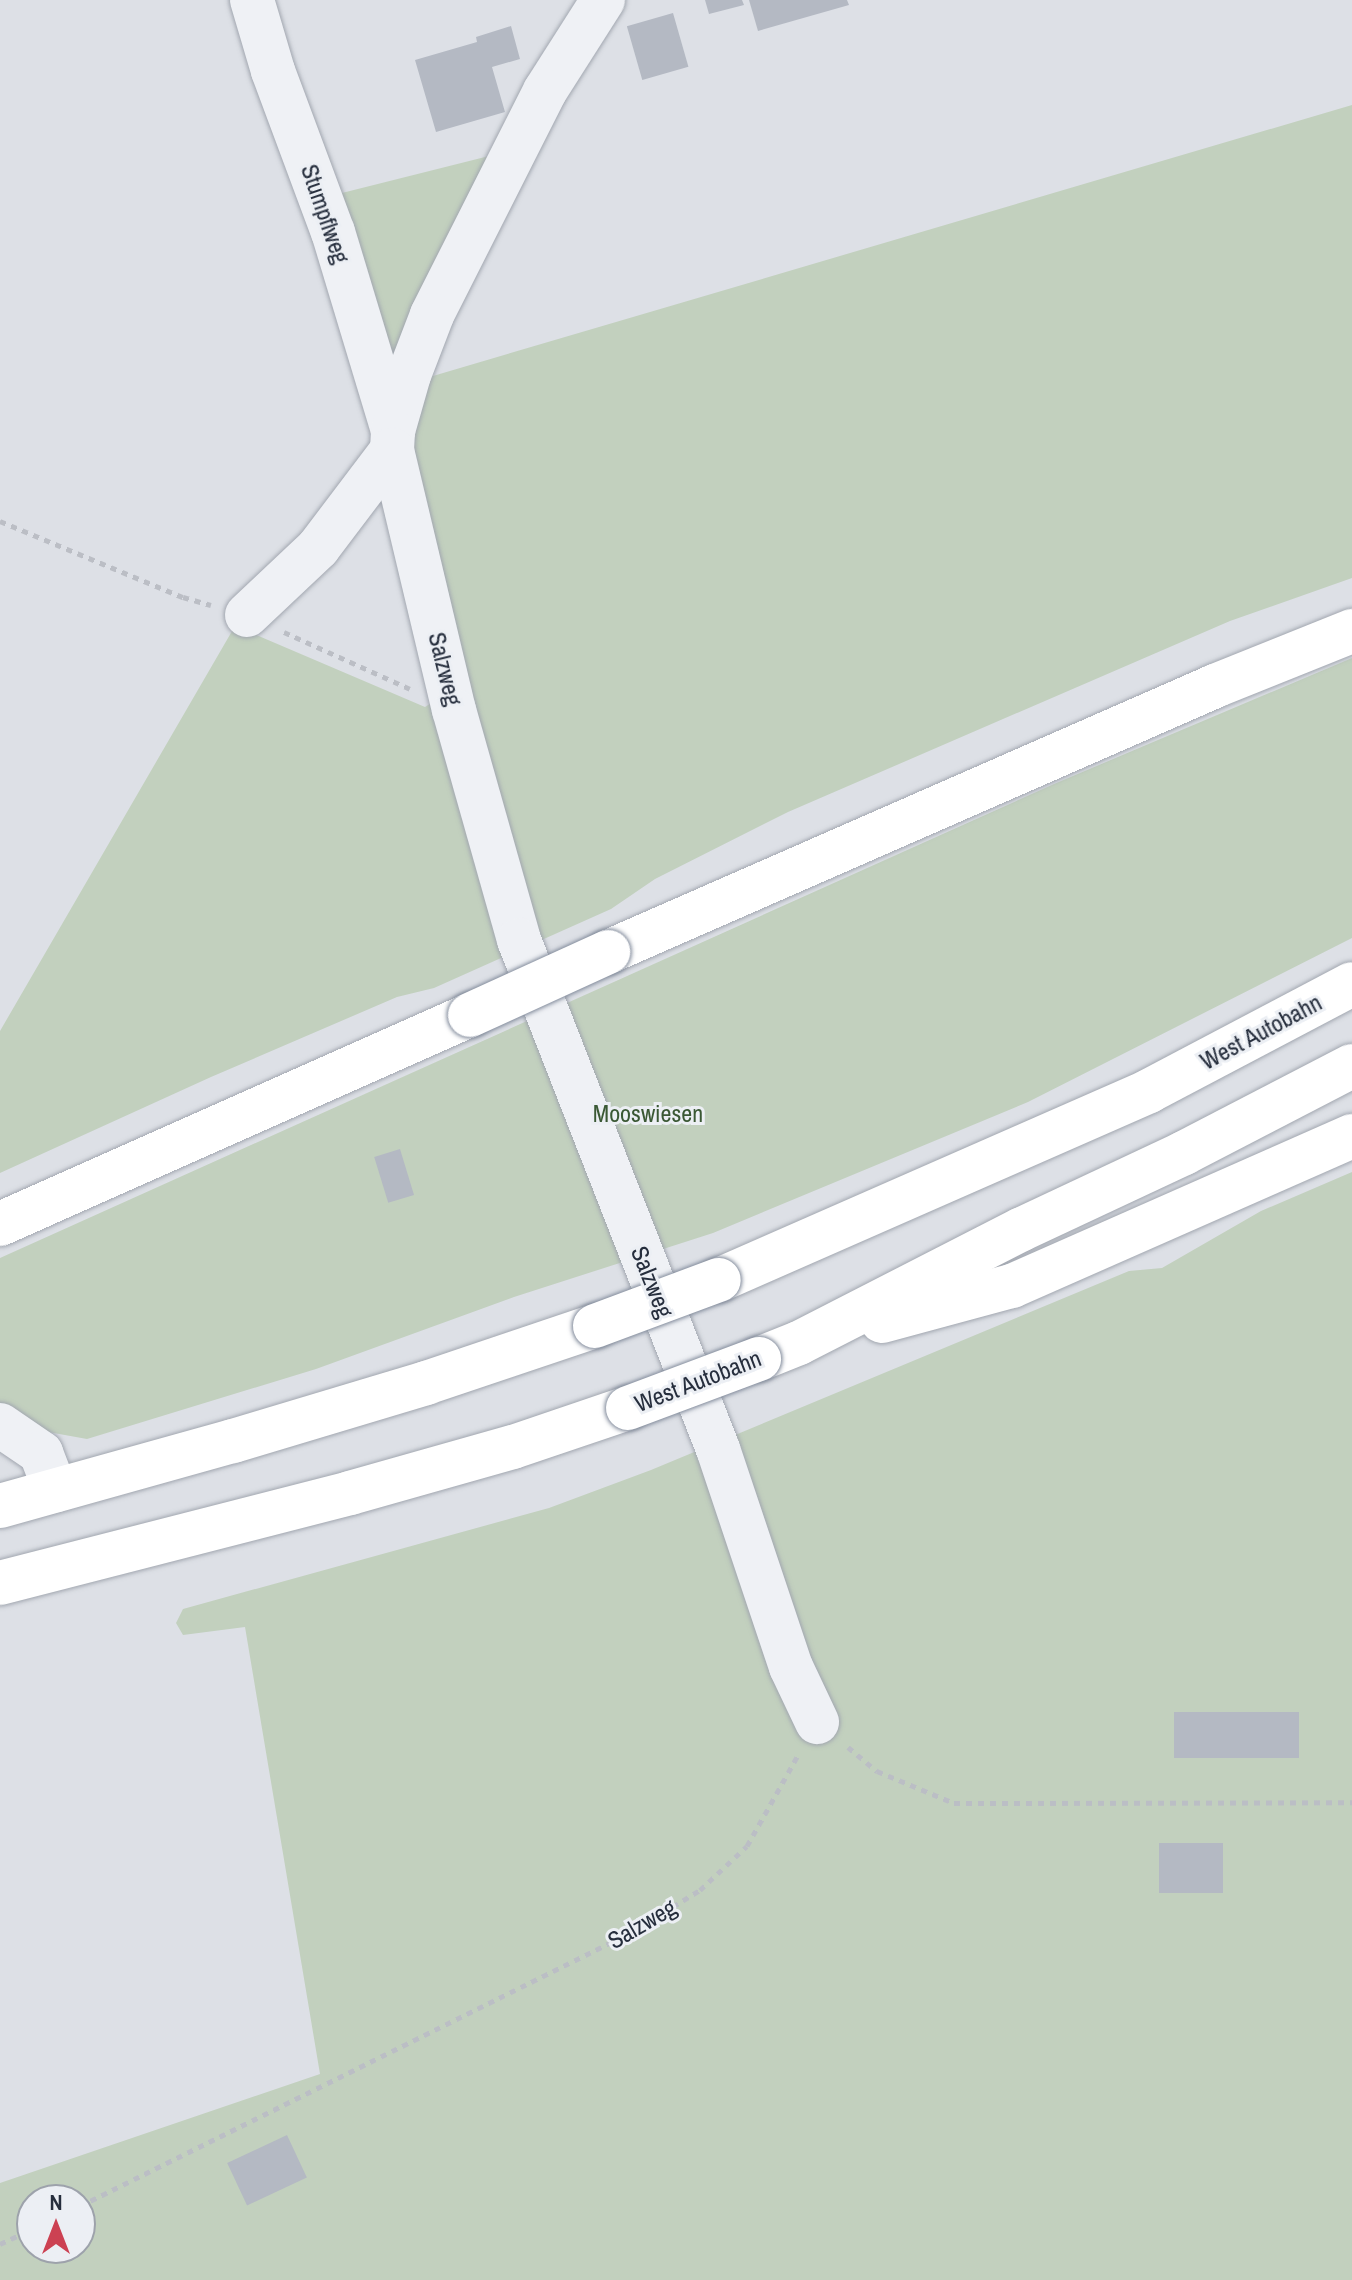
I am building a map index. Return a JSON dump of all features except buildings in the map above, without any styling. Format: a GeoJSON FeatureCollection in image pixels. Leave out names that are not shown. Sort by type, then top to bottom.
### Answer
{"type":"FeatureCollection","features":[{"type":"Feature","properties":{"kind":"highway"},"geometry":{"type":"LineString","coordinates":[[0,1224],[1187,698],[1352,631]]}},
{"type":"Feature","properties":{"kind":"highway","name":"West Autobahn"},"geometry":{"type":"LineString","coordinates":[[0,1506],[411,1387],[595,1326],[719,1280],[1149,1091],[1352,984]]}},
{"type":"Feature","properties":{"kind":"highway","name":"West Autobahn"},"geometry":{"type":"LineString","coordinates":[[0,1583],[350,1493],[513,1447],[779,1351],[1352,1066]]}},
{"type":"Feature","properties":{"kind":"highway"},"geometry":{"type":"LineString","coordinates":[[779,1351],[1012,1286],[1352,1136]]}},
{"type":"Feature","properties":{"kind":"street","name":"Stumpflweg"},"geometry":{"type":"LineString","coordinates":[[252,0],[273,71],[333,232],[392,440]]}},
{"type":"Feature","properties":{"kind":"street"},"geometry":{"type":"LineString","coordinates":[[247,615],[318,548],[392,440],[432,315],[545,91],[603,0]]}},
{"type":"Feature","properties":{"kind":"street","name":"Salzweg"},"geometry":{"type":"LineString","coordinates":[[392,440],[454,710],[519,940],[718,1449],[791,1667],[817,1722]]}},
{"type":"Feature","properties":{"kind":"street"},"geometry":{"type":"LineString","coordinates":[[0,1425],[41,1453],[55,1490]]}},
{"type":"Feature","properties":{"kind":"path"},"geometry":{"type":"LineString","coordinates":[[817,1722],[877,1771],[954,1803],[1352,1802]]}},
{"type":"Feature","properties":{"kind":"path","name":"Salzweg"},"geometry":{"type":"LineString","coordinates":[[96,2198],[632,1932],[700,1890],[747,1846],[817,1722]]}},
{"type":"Feature","properties":{"kind":"green space"},"geometry":{"type":"Polygon","coordinates":[[[1352,105],[1352,578],[1230,621],[788,812],[655,879],[611,909],[434,988],[397,997],[211,1077],[0,1173],[0,1031],[235,626],[425,707],[457,687],[408,462],[416,381],[1352,105]]]}},
{"type":"Feature","properties":{"kind":"green space"},"geometry":{"type":"Polygon","coordinates":[[[501,153],[391,392],[330,196],[501,153]]]}},
{"type":"Feature","properties":{"kind":"green space","name":"Mooswiesen"},"geometry":{"type":"Polygon","coordinates":[[[1352,658],[1352,938],[1028,1102],[713,1233],[514,1297],[316,1369],[87,1439],[26,1428],[0,1409],[0,1258],[1054,784],[1352,658]]]}},
{"type":"Feature","properties":{"kind":"green space"},"geometry":{"type":"Polygon","coordinates":[[[1352,1172],[1352,2280],[0,2280],[0,2183],[320,2074],[245,1627],[183,1635],[176,1623],[183,1609],[549,1508],[651,1470],[1129,1271],[1162,1268],[1261,1211],[1352,1172]]]}}]}
